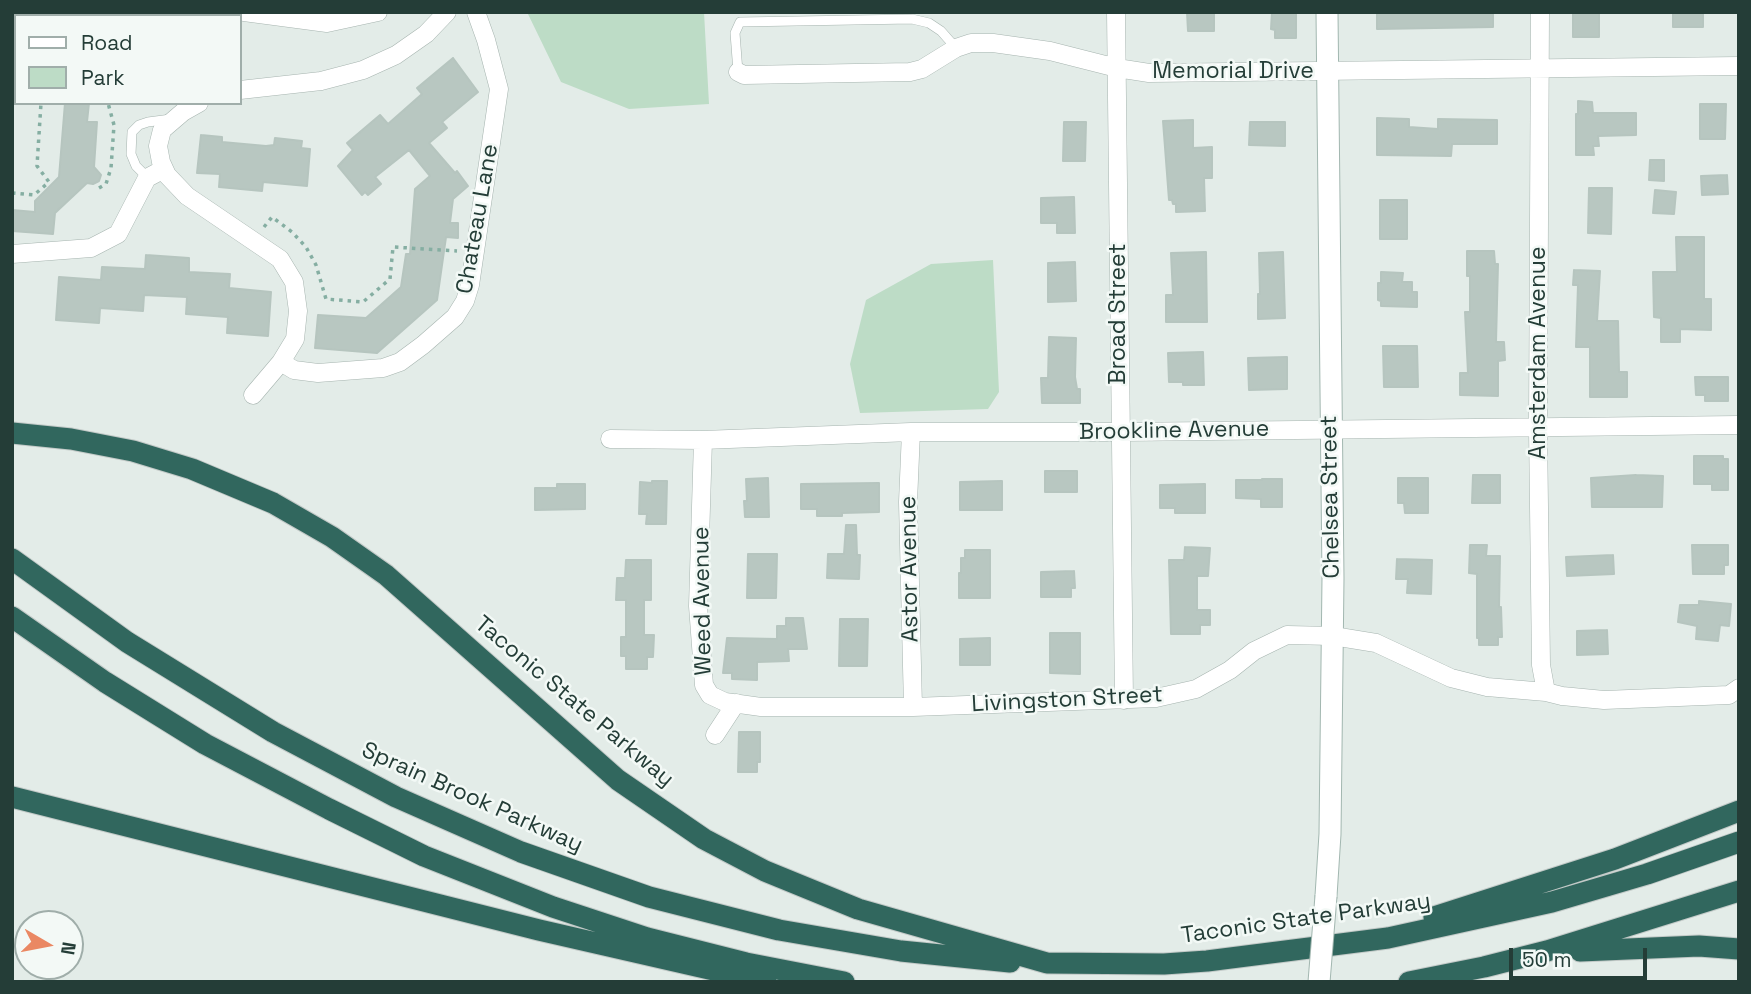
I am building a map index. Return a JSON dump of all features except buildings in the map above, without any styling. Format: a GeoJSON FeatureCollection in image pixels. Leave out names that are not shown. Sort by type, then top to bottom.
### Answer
{"type":"FeatureCollection","features":[{"type":"Feature","properties":{"kind":"highway","name":"Taconic State Parkway"},"geometry":{"type":"LineString","coordinates":[[12,433],[71,439],[133,451],[192,469],[273,503],[332,537],[386,575],[601,766],[646,801],[704,839],[765,871],[858,909],[1047,963],[1154,964],[1207,961],[1345,945],[1486,918],[1552,902],[1647,874],[1739,842]]}},
{"type":"Feature","properties":{"kind":"highway","name":"Sprain Brook Parkway"},"geometry":{"type":"LineString","coordinates":[[12,559],[127,642],[264,727],[396,797],[532,856],[607,884],[682,906],[811,937],[935,955],[1047,963]]}},
{"type":"Feature","properties":{"kind":"highway"},"geometry":{"type":"LineString","coordinates":[[12,617],[105,682],[205,744],[425,856],[552,907],[637,934],[746,962],[844,982]]}},
{"type":"Feature","properties":{"kind":"highway"},"geometry":{"type":"LineString","coordinates":[[12,797],[539,930],[766,982]]}},
{"type":"Feature","properties":{"kind":"highway"},"geometry":{"type":"LineString","coordinates":[[1345,945],[1615,859],[1739,811]]}},
{"type":"Feature","properties":{"kind":"highway"},"geometry":{"type":"LineString","coordinates":[[1409,982],[1543,953],[1739,891]]}},
{"type":"Feature","properties":{"kind":"highway"},"geometry":{"type":"LineString","coordinates":[[1543,953],[1699,946],[1739,949]]}},
{"type":"Feature","properties":{"kind":"street"},"geometry":{"type":"LineString","coordinates":[[244,12],[327,23],[378,12]]}},
{"type":"Feature","properties":{"kind":"street"},"geometry":{"type":"LineString","coordinates":[[242,90],[321,81],[363,70],[396,55],[426,34],[447,12]]}},
{"type":"Feature","properties":{"kind":"street","name":"Chateau Lane"},"geometry":{"type":"LineString","coordinates":[[281,362],[294,370],[318,373],[383,368],[400,362],[423,345],[455,317],[465,302],[470,285],[499,89],[476,12]]}},
{"type":"Feature","properties":{"kind":"street","name":"Broad Street"},"geometry":{"type":"LineString","coordinates":[[1116,12],[1124,700]]}},
{"type":"Feature","properties":{"kind":"street","name":"Chelsea Street"},"geometry":{"type":"LineString","coordinates":[[1320,982],[1330,834],[1333,636],[1327,12]]}},
{"type":"Feature","properties":{"kind":"street","name":"Amsterdam Avenue"},"geometry":{"type":"LineString","coordinates":[[1540,12],[1538,428],[1541,665],[1546,692]]}},
{"type":"Feature","properties":{"kind":"street","name":"Memorial Drive"},"geometry":{"type":"LineString","coordinates":[[738,72],[744,75],[910,72],[932,64],[956,48],[971,43],[993,43],[1050,51],[1149,73],[1739,66]]}},
{"type":"Feature","properties":{"kind":"street"},"geometry":{"type":"LineString","coordinates":[[196,105],[162,130],[158,146],[164,169],[187,196],[280,258],[294,282],[298,311],[295,339],[281,362],[253,395]]}},
{"type":"Feature","properties":{"kind":"street"},"geometry":{"type":"LineString","coordinates":[[12,254],[91,248],[118,234],[148,178],[164,169]]}},
{"type":"Feature","properties":{"kind":"street","name":"Brookline Avenue"},"geometry":{"type":"LineString","coordinates":[[610,439],[703,440],[911,432],[1739,425]]}},
{"type":"Feature","properties":{"kind":"street","name":"Astor Avenue"},"geometry":{"type":"LineString","coordinates":[[911,432],[908,502],[913,707]]}},
{"type":"Feature","properties":{"kind":"street","name":"Weed Avenue"},"geometry":{"type":"LineString","coordinates":[[703,440],[698,606],[704,685],[710,695],[725,702],[736,703],[715,735]]}},
{"type":"Feature","properties":{"kind":"street","name":"Livingston Street"},"geometry":{"type":"LineString","coordinates":[[736,703],[761,707],[913,707],[1156,698],[1196,689],[1230,670],[1254,651],[1287,635],[1333,636],[1376,643],[1451,678],[1487,687],[1562,696],[1604,700],[1708,696],[1729,695],[1739,688]]}},
{"type":"Feature","properties":{"kind":"lane"},"geometry":{"type":"LineString","coordinates":[[738,72],[735,33],[740,22],[912,19],[929,23],[941,31],[956,48]]}},
{"type":"Feature","properties":{"kind":"lane"},"geometry":{"type":"LineString","coordinates":[[148,178],[136,166],[131,154],[132,132],[139,125],[148,122],[176,119]]}},
{"type":"Feature","properties":{"kind":"path"},"geometry":{"type":"LineString","coordinates":[[12,193],[34,195],[49,182],[37,166],[41,105]]}},
{"type":"Feature","properties":{"kind":"path"},"geometry":{"type":"LineString","coordinates":[[99,188],[106,184],[111,169],[114,125],[109,105]]}},
{"type":"Feature","properties":{"kind":"path"},"geometry":{"type":"LineString","coordinates":[[258,228],[262,229],[272,217],[292,232],[306,247],[316,265],[327,299],[363,302],[390,279],[393,247],[458,251]]}},
{"type":"Feature","properties":{"kind":"green space"},"geometry":{"type":"Polygon","coordinates":[[[527,12],[704,12],[709,104],[629,109],[561,82],[527,12]]]}},
{"type":"Feature","properties":{"kind":"green space"},"geometry":{"type":"Polygon","coordinates":[[[993,260],[999,392],[988,409],[860,413],[850,364],[866,300],[931,264],[993,260]]]}}]}
